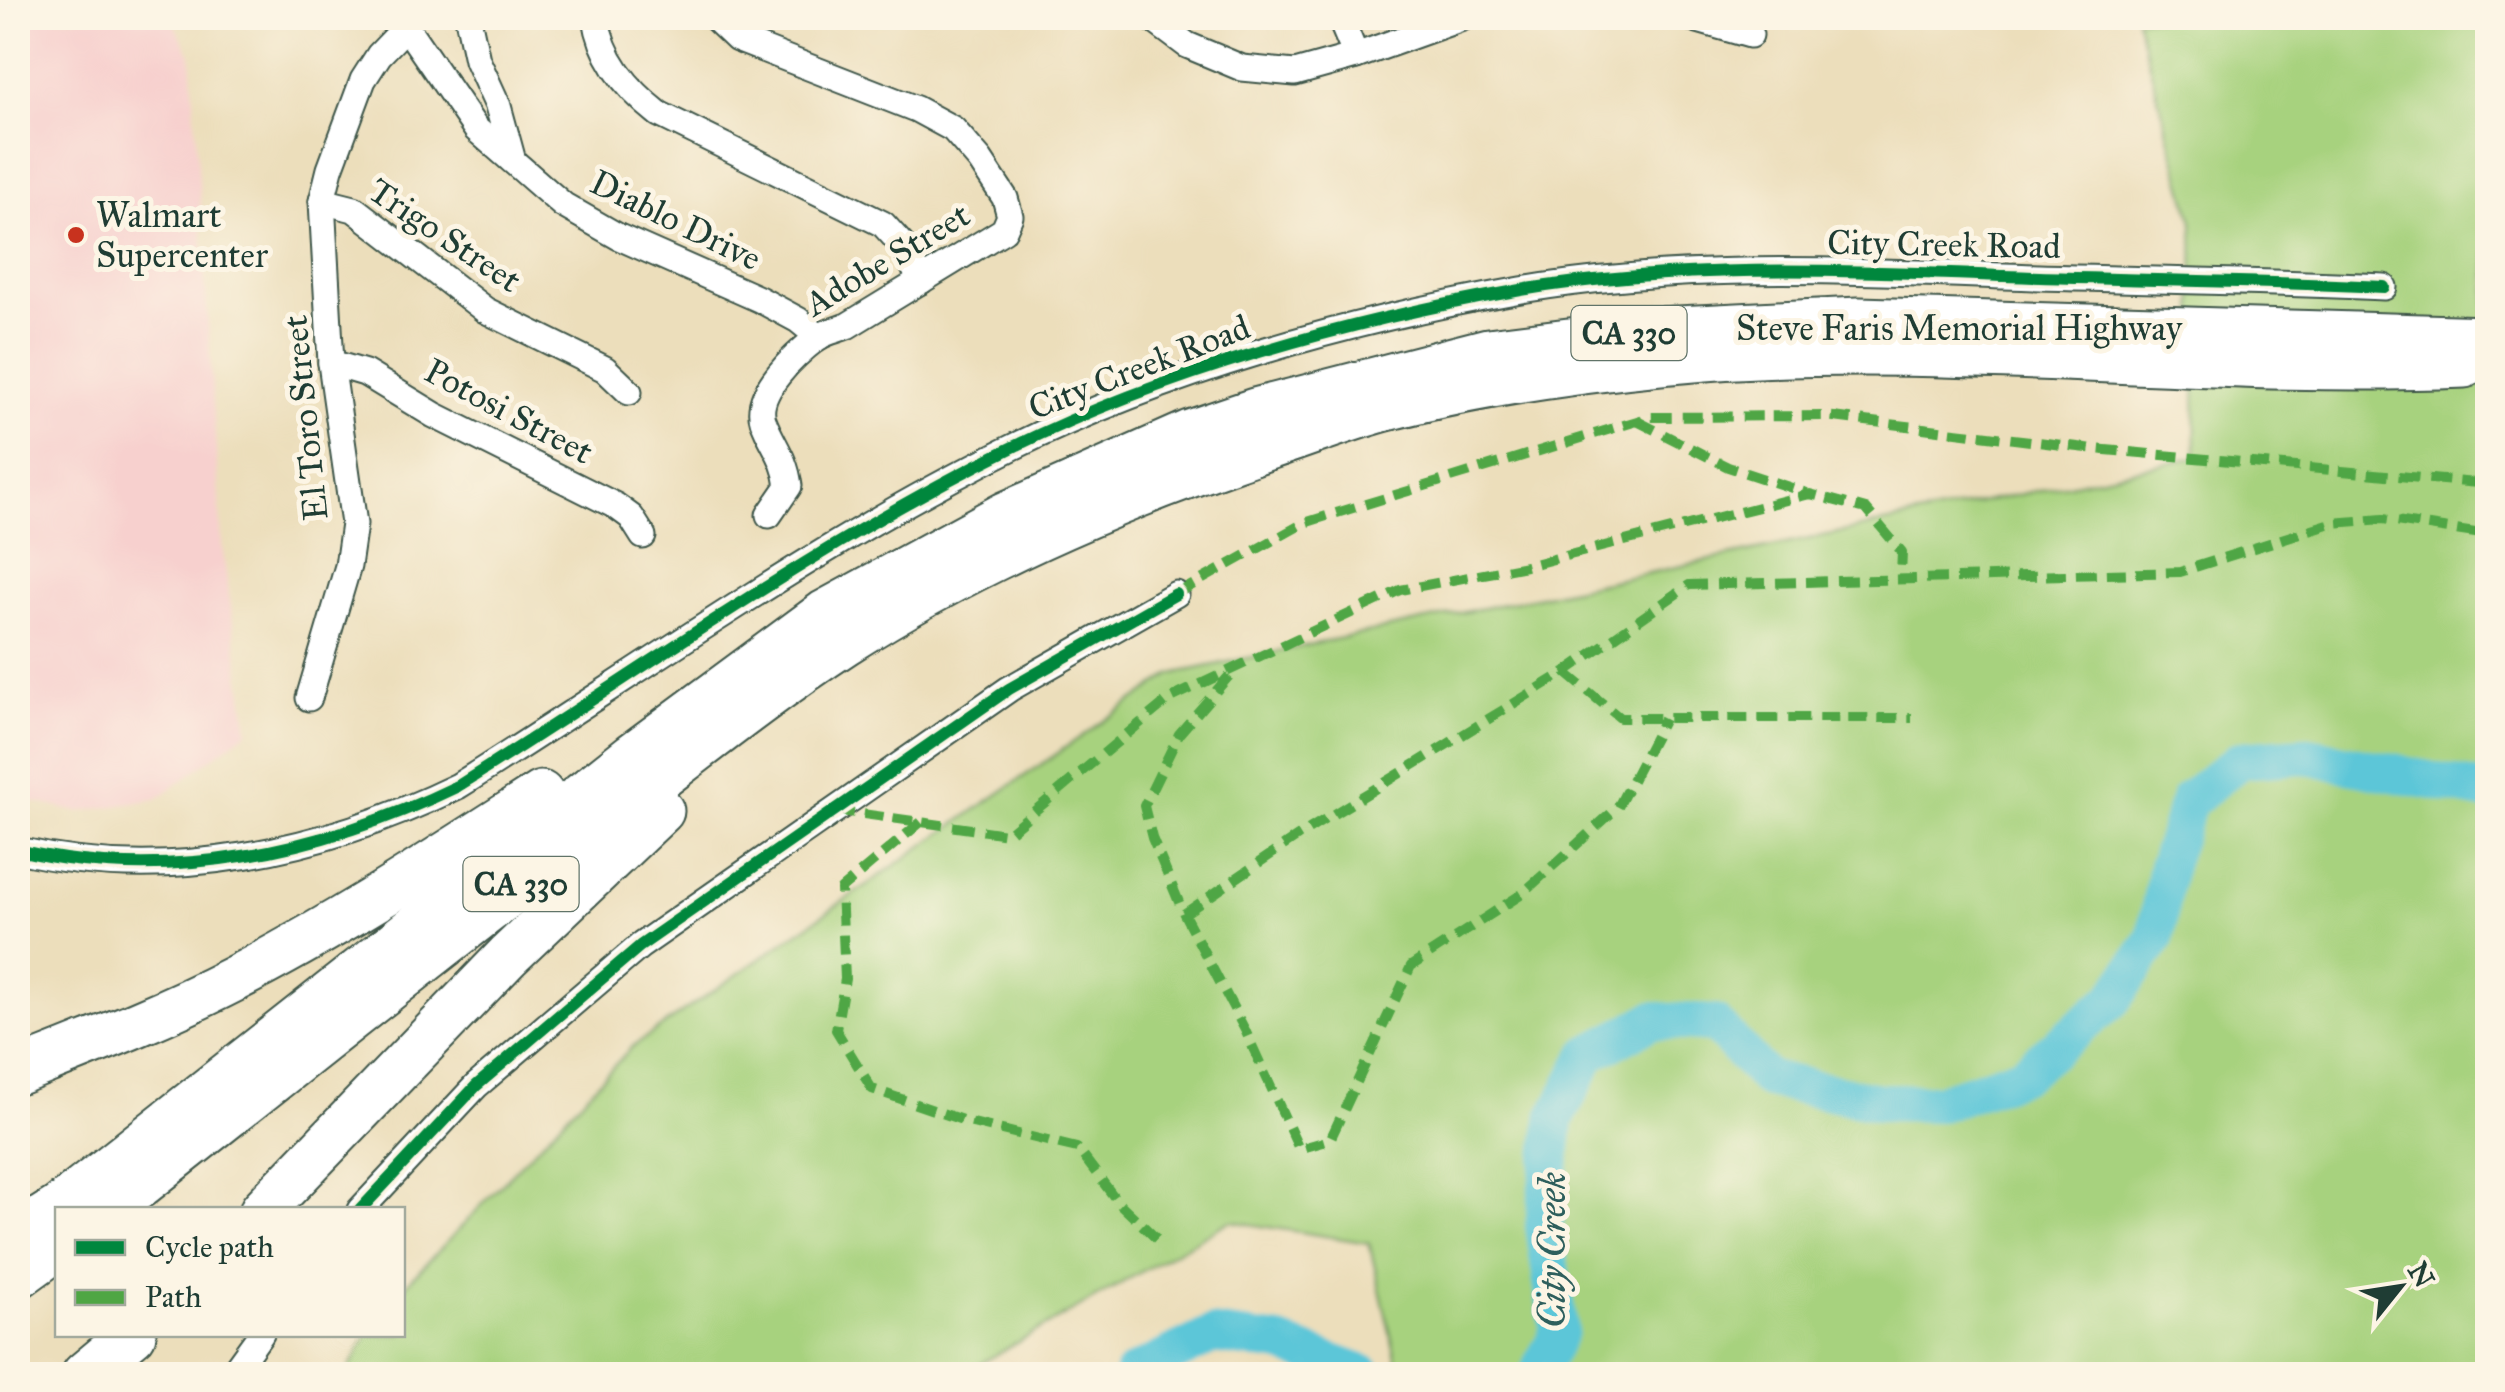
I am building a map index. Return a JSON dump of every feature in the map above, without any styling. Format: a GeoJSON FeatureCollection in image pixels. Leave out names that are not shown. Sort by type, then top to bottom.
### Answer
{"type":"FeatureCollection","features":[{"type":"Feature","properties":{"kind":"highway","name":"Steve Faris Memorial Highway"},"geometry":{"type":"LineString","coordinates":[[60,1207],[633,755],[826,613],[1005,516],[1190,433],[1255,411],[1488,351],[1658,330],[1859,320],[2488,339]]}},
{"type":"Feature","properties":{"kind":"highway","name":"Steve Faris Memorial Highway"},"geometry":{"type":"LineString","coordinates":[[112,1207],[453,936],[845,643],[1052,530],[1139,495],[1382,409],[1624,366],[1710,358],[1872,355],[2367,369],[2488,364]]}},
{"type":"Feature","properties":{"kind":"highway"},"geometry":{"type":"LineString","coordinates":[[266,1207],[508,956],[680,793],[951,582]]}},
{"type":"Feature","properties":{"kind":"highway"},"geometry":{"type":"LineString","coordinates":[[18,1072],[181,1006],[288,950],[460,846],[826,613]]}},
{"type":"Feature","properties":{"kind":"highway","name":"Steve Faris Memorial Highway"},"geometry":{"type":"LineString","coordinates":[[18,1234],[55,1211]]}},
{"type":"Feature","properties":{"kind":"highway"},"geometry":{"type":"LineString","coordinates":[[18,1276],[55,1250]]}},
{"type":"Feature","properties":{"kind":"highway"},"geometry":{"type":"LineString","coordinates":[[85,1374],[129,1337]]}},
{"type":"Feature","properties":{"kind":"street"},"geometry":{"type":"LineString","coordinates":[[468,18],[477,60],[498,106],[513,161]]}},
{"type":"Feature","properties":{"kind":"street"},"geometry":{"type":"LineString","coordinates":[[596,18],[599,37],[611,63],[636,96],[659,114],[883,224],[902,246],[922,282]]}},
{"type":"Feature","properties":{"kind":"street","name":"Adobe Street"},"geometry":{"type":"LineString","coordinates":[[715,18],[737,39],[916,109],[952,129],[980,160],[1005,198],[1010,216],[1004,230],[922,282],[847,326],[819,337],[776,378],[762,398],[762,418],[786,462],[789,486],[769,515]]}},
{"type":"Feature","properties":{"kind":"street"},"geometry":{"type":"LineString","coordinates":[[1151,18],[1186,45],[1242,68],[1294,73],[1356,56],[1462,18]]}},
{"type":"Feature","properties":{"kind":"street"},"geometry":{"type":"LineString","coordinates":[[1340,18],[1356,56]]}},
{"type":"Feature","properties":{"kind":"street"},"geometry":{"type":"LineString","coordinates":[[1692,18],[1750,35]]}},
{"type":"Feature","properties":{"kind":"street","name":"Diablo Drive"},"geometry":{"type":"LineString","coordinates":[[403,22],[476,129],[563,205],[605,229],[759,299],[798,320],[819,337]]}},
{"type":"Feature","properties":{"kind":"street","name":"El Toro Street"},"geometry":{"type":"LineString","coordinates":[[309,698],[348,566],[354,524],[331,363],[322,201],[330,168],[363,80],[403,22]]}},
{"type":"Feature","properties":{"kind":"street","name":"Trigo Street"},"geometry":{"type":"LineString","coordinates":[[322,201],[354,209],[486,310],[605,369],[628,392]]}},
{"type":"Feature","properties":{"kind":"street","name":"City Creek Road"},"geometry":{"type":"LineString","coordinates":[[18,850],[54,859],[190,864],[270,851],[397,816],[458,786],[506,756],[802,562],[1014,446],[1194,374],[1270,349],[1415,313],[1568,284],[1793,270],[2384,287]]}},
{"type":"Feature","properties":{"kind":"street","name":"Potosi Street"},"geometry":{"type":"LineString","coordinates":[[331,363],[365,373],[434,415],[616,506],[644,536]]}},
{"type":"Feature","properties":{"kind":"street"},"geometry":{"type":"LineString","coordinates":[[363,1207],[476,1086],[640,946],[1008,690],[1176,594]]}},
{"type":"Feature","properties":{"kind":"street"},"geometry":{"type":"LineString","coordinates":[[232,1374],[259,1337]]}},
{"type":"Feature","properties":{"kind":"shaded area"},"geometry":{"type":"Polygon","coordinates":[[[18,18],[171,18],[191,55],[222,545],[248,731],[157,799],[78,812],[18,798],[18,18]]]}},
{"type":"Feature","properties":{"kind":"green space"},"geometry":{"type":"Polygon","coordinates":[[[2136,18],[2487,18],[2487,1374],[1400,1374],[1369,1243],[1230,1221],[962,1374],[346,1374],[367,1337],[405,1337],[405,1286],[632,1047],[1172,674],[2196,457],[2193,222],[2136,18]]]}},
{"type":"Feature","properties":{"kind":"waterway","name":"City Creek"},"geometry":{"type":"LineString","coordinates":[[1538,1374],[1559,1331],[1544,1226],[1555,1120],[1589,1054],[1653,1020],[1715,1024],[1767,1079],[1878,1102],[1940,1103],[2023,1074],[2114,999],[2155,938],[2167,865],[2189,800],[2240,760],[2303,755],[2488,792]]}},
{"type":"Feature","properties":{"kind":"waterway","name":"City Creek"},"geometry":{"type":"LineString","coordinates":[[1133,1374],[1212,1335],[1281,1344],[1364,1374]]}},
{"type":"Feature","properties":{"kind":"marked path"},"geometry":{"type":"LineString","coordinates":[[1176,594],[1304,523],[1650,417],[1825,416],[2095,449],[2488,484]]}},
{"type":"Feature","properties":{"kind":"marked path"},"geometry":{"type":"LineString","coordinates":[[1637,421],[1728,467],[1807,493]]}},
{"type":"Feature","properties":{"kind":"marked path"},"geometry":{"type":"LineString","coordinates":[[834,810],[1007,834],[1169,699],[1400,590],[1526,566],[1810,494],[1866,509],[1902,552],[1901,577]]}},
{"type":"Feature","properties":{"kind":"marked path"},"geometry":{"type":"LineString","coordinates":[[1184,914],[1298,836],[1565,672],[1689,585],[2180,572],[2331,523],[2383,519],[2488,535]]}},
{"type":"Feature","properties":{"kind":"marked path"},"geometry":{"type":"LineString","coordinates":[[1565,672],[1620,718],[1912,718]]}},
{"type":"Feature","properties":{"kind":"marked path"},"geometry":{"type":"LineString","coordinates":[[1229,676],[1179,734],[1144,806],[1152,838],[1184,914],[1245,1030],[1299,1149],[1330,1140],[1411,966],[1522,894],[1618,807],[1664,719]]}},
{"type":"Feature","properties":{"kind":"marked path"},"geometry":{"type":"LineString","coordinates":[[921,822],[841,889],[845,979],[836,1030],[872,1089],[968,1122],[1077,1148],[1118,1202],[1162,1244]]}},
{"type":"Feature","properties":{"kind":"cycle path"},"geometry":{"type":"LineString","coordinates":[[18,850],[74,860],[187,863],[298,844],[406,809],[458,786],[868,525],[1011,448],[1132,395],[1195,373],[1391,317],[1581,281],[1701,272],[1883,272],[2384,287]]}},
{"type":"Feature","properties":{"kind":"cycle path"},"geometry":{"type":"LineString","coordinates":[[363,1207],[476,1086],[640,946],[1009,689],[1176,594]]}},
{"type":"Feature","properties":{"kind":"place","name":"Walmart Supercenter"},"geometry":{"type":"Point","coordinates":[76,235]}}]}
